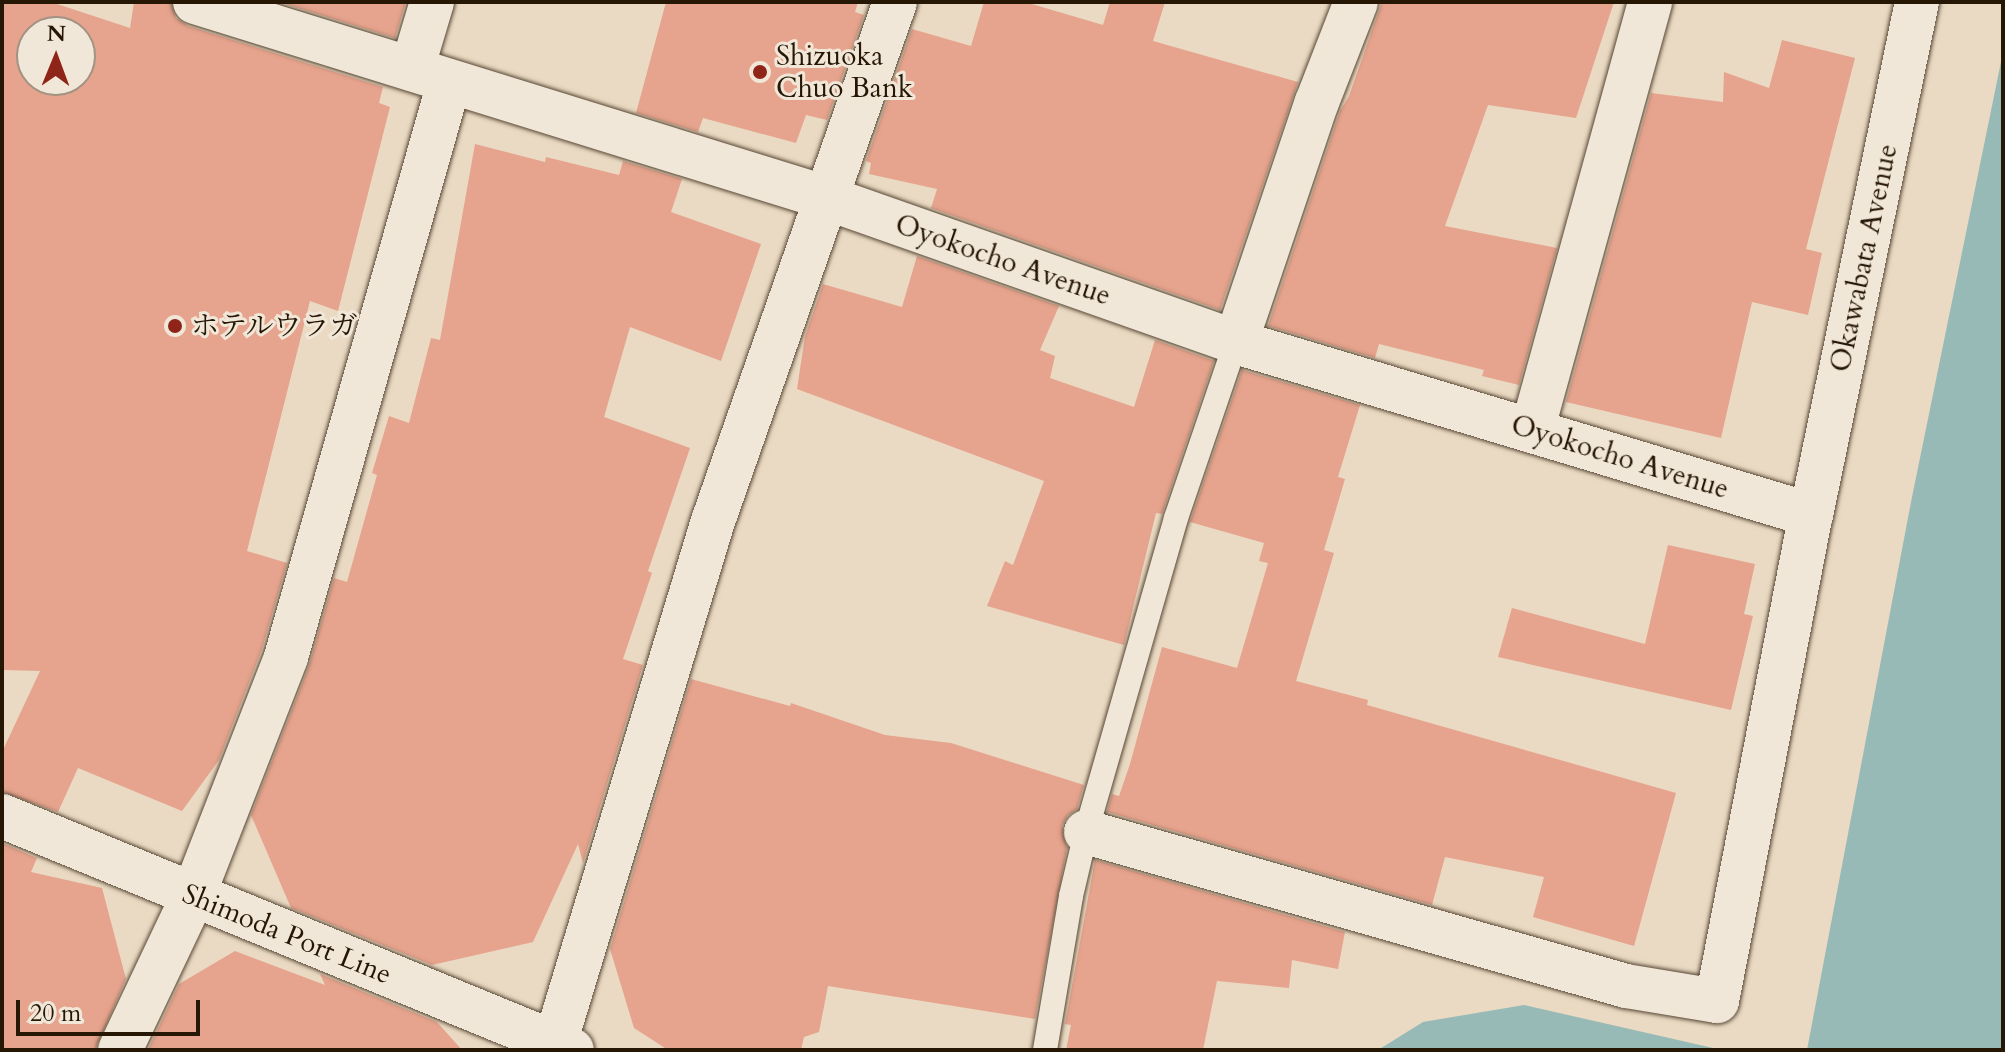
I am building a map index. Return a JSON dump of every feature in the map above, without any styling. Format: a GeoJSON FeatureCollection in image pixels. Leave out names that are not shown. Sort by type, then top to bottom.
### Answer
{"type":"FeatureCollection","features":[{"type":"Feature","properties":{"kind":"street","name":"Oyokocho Avenue"},"geometry":{"type":"LineString","coordinates":[[195,2],[827,198],[1236,342],[1811,515]]}},
{"type":"Feature","properties":{"kind":"street"},"geometry":{"type":"LineString","coordinates":[[120,1050],[193,896],[286,657],[430,76],[432,2]]}},
{"type":"Feature","properties":{"kind":"street"},"geometry":{"type":"LineString","coordinates":[[560,1048],[712,524],[895,2]]}},
{"type":"Feature","properties":{"kind":"street"},"geometry":{"type":"LineString","coordinates":[[1236,342],[1317,102],[1356,2]]}},
{"type":"Feature","properties":{"kind":"street"},"geometry":{"type":"LineString","coordinates":[[1532,431],[1650,2]]}},
{"type":"Feature","properties":{"kind":"street","name":"Okawabata Avenue"},"geometry":{"type":"LineString","coordinates":[[1086,832],[1626,986],[1717,1001],[1909,4]]}},
{"type":"Feature","properties":{"kind":"street","name":"Shimoda Port Line"},"geometry":{"type":"LineString","coordinates":[[2,816],[560,1048]]}},
{"type":"Feature","properties":{"kind":"lane"},"geometry":{"type":"LineString","coordinates":[[1045,1050],[1071,896],[1086,832],[1176,518],[1236,342]]}},
{"type":"Feature","properties":{"kind":"water"},"geometry":{"type":"Polygon","coordinates":[[[2003,52],[2003,1050],[1807,1050],[1911,502],[2003,52]]]}},
{"type":"Feature","properties":{"kind":"water"},"geometry":{"type":"Polygon","coordinates":[[[1524,1005],[1722,1050],[1378,1050],[1423,1022],[1524,1005]]]}},
{"type":"Feature","properties":{"kind":"building"},"geometry":{"type":"Polygon","coordinates":[[[2,2],[51,2],[94,16],[16,16],[16,96],[96,96],[96,17],[130,28],[134,2],[171,2],[176,18],[188,26],[383,87],[379,103],[390,107],[338,311],[310,301],[247,551],[287,563],[262,649],[219,760],[182,811],[78,768],[58,812],[2,792],[2,752],[40,671],[2,670],[2,2]]]}},
{"type":"Feature","properties":{"kind":"building"},"geometry":{"type":"Polygon","coordinates":[[[279,2],[406,2],[395,38],[279,2]]]}},
{"type":"Feature","properties":{"kind":"building"},"geometry":{"type":"Polygon","coordinates":[[[666,2],[858,2],[855,12],[864,15],[827,120],[806,115],[796,143],[703,118],[698,132],[636,113],[666,2]]]}},
{"type":"Feature","properties":{"kind":"building"},"geometry":{"type":"Polygon","coordinates":[[[984,2],[1025,2],[1103,25],[1110,2],[1165,2],[1153,41],[1298,82],[1220,310],[931,208],[937,189],[869,174],[871,163],[866,161],[912,29],[971,46],[984,2]]]}},
{"type":"Feature","properties":{"kind":"building"},"geometry":{"type":"Polygon","coordinates":[[[1382,2],[1614,2],[1576,118],[1488,105],[1445,226],[1557,248],[1519,385],[1482,376],[1484,370],[1379,344],[1375,358],[1268,326],[1340,111],[1349,96],[1382,2]]]}},
{"type":"Feature","properties":{"kind":"building"},"geometry":{"type":"Polygon","coordinates":[[[1782,40],[1855,58],[1806,249],[1822,253],[1808,315],[1752,302],[1721,438],[1566,402],[1651,93],[1723,102],[1724,72],[1769,88],[1782,40]]]}},
{"type":"Feature","properties":{"kind":"building"},"geometry":{"type":"Polygon","coordinates":[[[475,144],[545,162],[546,157],[619,175],[623,161],[682,179],[671,212],[761,244],[721,361],[630,327],[604,417],[690,448],[648,571],[652,573],[623,659],[643,665],[583,863],[578,844],[533,942],[432,965],[291,908],[251,815],[309,666],[334,578],[347,582],[377,475],[372,473],[389,416],[409,423],[431,338],[440,340],[475,144]]]}},
{"type":"Feature","properties":{"kind":"building"},"geometry":{"type":"Polygon","coordinates":[[[917,256],[1059,306],[1040,350],[1055,356],[1050,378],[1134,407],[1155,340],[1214,361],[1162,514],[1156,513],[1124,645],[987,606],[1005,561],[1013,565],[1044,481],[797,389],[805,336],[823,284],[902,307],[917,256]]]}},
{"type":"Feature","properties":{"kind":"building"},"geometry":{"type":"Polygon","coordinates":[[[1242,370],[1360,405],[1338,477],[1345,479],[1324,550],[1334,553],[1296,681],[1368,700],[1367,705],[1676,793],[1634,946],[1533,917],[1544,877],[1445,857],[1432,905],[1107,812],[1112,794],[1119,796],[1130,764],[1162,647],[1237,668],[1268,563],[1259,561],[1264,543],[1190,522],[1242,370]]]}},
{"type":"Feature","properties":{"kind":"building"},"geometry":{"type":"Polygon","coordinates":[[[1668,545],[1755,564],[1744,614],[1753,616],[1731,710],[1498,657],[1512,608],[1645,644],[1668,545]]]}},
{"type":"Feature","properties":{"kind":"building"},"geometry":{"type":"Polygon","coordinates":[[[691,679],[790,706],[791,703],[885,735],[951,743],[1084,785],[1077,809],[1068,815],[1062,826],[1067,848],[1035,1019],[828,986],[819,1032],[804,1037],[801,1050],[668,1050],[634,1028],[610,949],[691,679]]]}},
{"type":"Feature","properties":{"kind":"building"},"geometry":{"type":"Polygon","coordinates":[[[2,843],[37,858],[31,872],[102,888],[126,979],[95,1050],[2,1050],[2,843]]]}},
{"type":"Feature","properties":{"kind":"building"},"geometry":{"type":"Polygon","coordinates":[[[1095,860],[1345,932],[1338,969],[1292,960],[1289,988],[1217,981],[1203,1050],[1066,1050],[1071,1025],[1065,1024],[1095,860]]]}},
{"type":"Feature","properties":{"kind":"building"},"geometry":{"type":"Polygon","coordinates":[[[235,951],[325,985],[320,974],[437,1022],[462,1050],[148,1050],[179,984],[235,951]]]}},
{"type":"Feature","properties":{"kind":"place","name":"Shizuoka Chuo Bank"},"geometry":{"type":"Point","coordinates":[760,72]}},
{"type":"Feature","properties":{"kind":"place","name":"ホテルウラガ"},"geometry":{"type":"Point","coordinates":[175,326]}}]}
